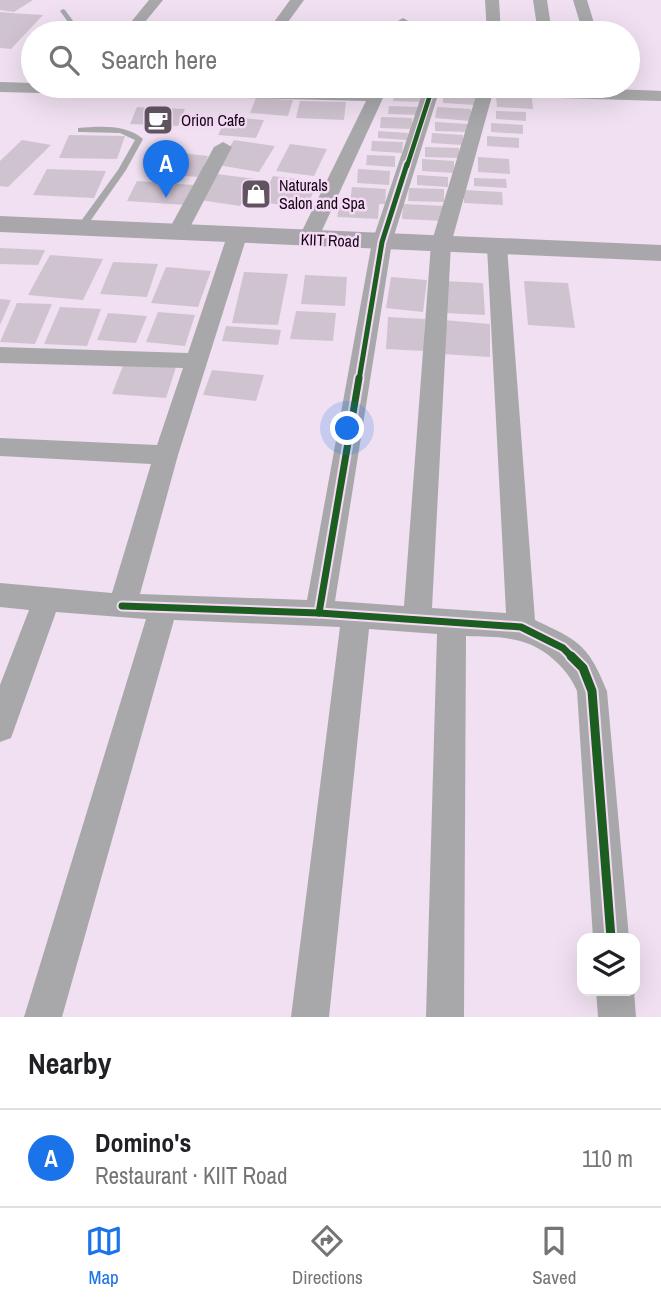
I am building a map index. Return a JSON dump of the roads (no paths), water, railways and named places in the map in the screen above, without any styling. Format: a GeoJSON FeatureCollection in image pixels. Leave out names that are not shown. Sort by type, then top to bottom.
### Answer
{"type":"FeatureCollection","features":[{"type":"Feature","properties":{"kind":"main road","name":"KIIT Road"},"geometry":{"type":"LineString","coordinates":[[0,224],[661,253]]}},
{"type":"Feature","properties":{"kind":"street"},"geometry":{"type":"LineString","coordinates":[[139,21],[156,0]]}},
{"type":"Feature","properties":{"kind":"street"},"geometry":{"type":"LineString","coordinates":[[281,21],[297,0]]}},
{"type":"Feature","properties":{"kind":"street"},"geometry":{"type":"LineString","coordinates":[[492,0],[493,21]]}},
{"type":"Feature","properties":{"kind":"street"},"geometry":{"type":"LineString","coordinates":[[540,0],[543,21]]}},
{"type":"Feature","properties":{"kind":"street"},"geometry":{"type":"LineString","coordinates":[[580,0],[586,21]]}},
{"type":"Feature","properties":{"kind":"street"},"geometry":{"type":"LineString","coordinates":[[0,87],[21,87]]}},
{"type":"Feature","properties":{"kind":"street"},"geometry":{"type":"LineString","coordinates":[[640,94],[661,96]]}},
{"type":"Feature","properties":{"kind":"street"},"geometry":{"type":"LineString","coordinates":[[308,239],[375,98]]}},
{"type":"Feature","properties":{"kind":"street"},"geometry":{"type":"LineString","coordinates":[[319,613],[382,242],[429,98]]}},
{"type":"Feature","properties":{"kind":"street"},"geometry":{"type":"LineString","coordinates":[[417,621],[441,244],[491,98]]}},
{"type":"Feature","properties":{"kind":"street"},"geometry":{"type":"LineString","coordinates":[[177,233],[223,147]]}},
{"type":"Feature","properties":{"kind":"street"},"geometry":{"type":"LineString","coordinates":[[122,606],[166,455],[237,236]]}},
{"type":"Feature","properties":{"kind":"street"},"geometry":{"type":"LineString","coordinates":[[497,247],[521,627]]}},
{"type":"Feature","properties":{"kind":"street"},"geometry":{"type":"LineString","coordinates":[[0,355],[196,361]]}},
{"type":"Feature","properties":{"kind":"street"},"geometry":{"type":"LineString","coordinates":[[0,447],[166,455]]}},
{"type":"Feature","properties":{"kind":"street"},"geometry":{"type":"LineString","coordinates":[[0,595],[122,606],[319,613],[521,627],[563,648],[583,668],[592,691],[611,933]]}},
{"type":"Feature","properties":{"kind":"street"},"geometry":{"type":"LineString","coordinates":[[3,712],[47,599]]}},
{"type":"Feature","properties":{"kind":"street"},"geometry":{"type":"LineString","coordinates":[[43,1017],[164,606]]}},
{"type":"Feature","properties":{"kind":"street"},"geometry":{"type":"LineString","coordinates":[[310,1017],[356,617]]}},
{"type":"Feature","properties":{"kind":"street"},"geometry":{"type":"LineString","coordinates":[[445,1017],[452,623]]}},
{"type":"Feature","properties":{"kind":"street"},"geometry":{"type":"LineString","coordinates":[[615,996],[617,1017]]}},
{"type":"Feature","properties":{"kind":"lane"},"geometry":{"type":"LineString","coordinates":[[63,11],[70,21]]}},
{"type":"Feature","properties":{"kind":"lane"},"geometry":{"type":"LineString","coordinates":[[80,228],[128,162],[139,139],[135,134],[124,132],[81,131]]}},
{"type":"Feature","properties":{"kind":"place","name":"Orion Cafe"},"geometry":{"type":"Point","coordinates":[158,120]}},
{"type":"Feature","properties":{"kind":"place","name":"Naturals Salon and Spa"},"geometry":{"type":"Point","coordinates":[256,194]}},
{"type":"Feature","properties":{"kind":"place","name":"Domino's"},"geometry":{"type":"Point","coordinates":[166,198]}}]}
